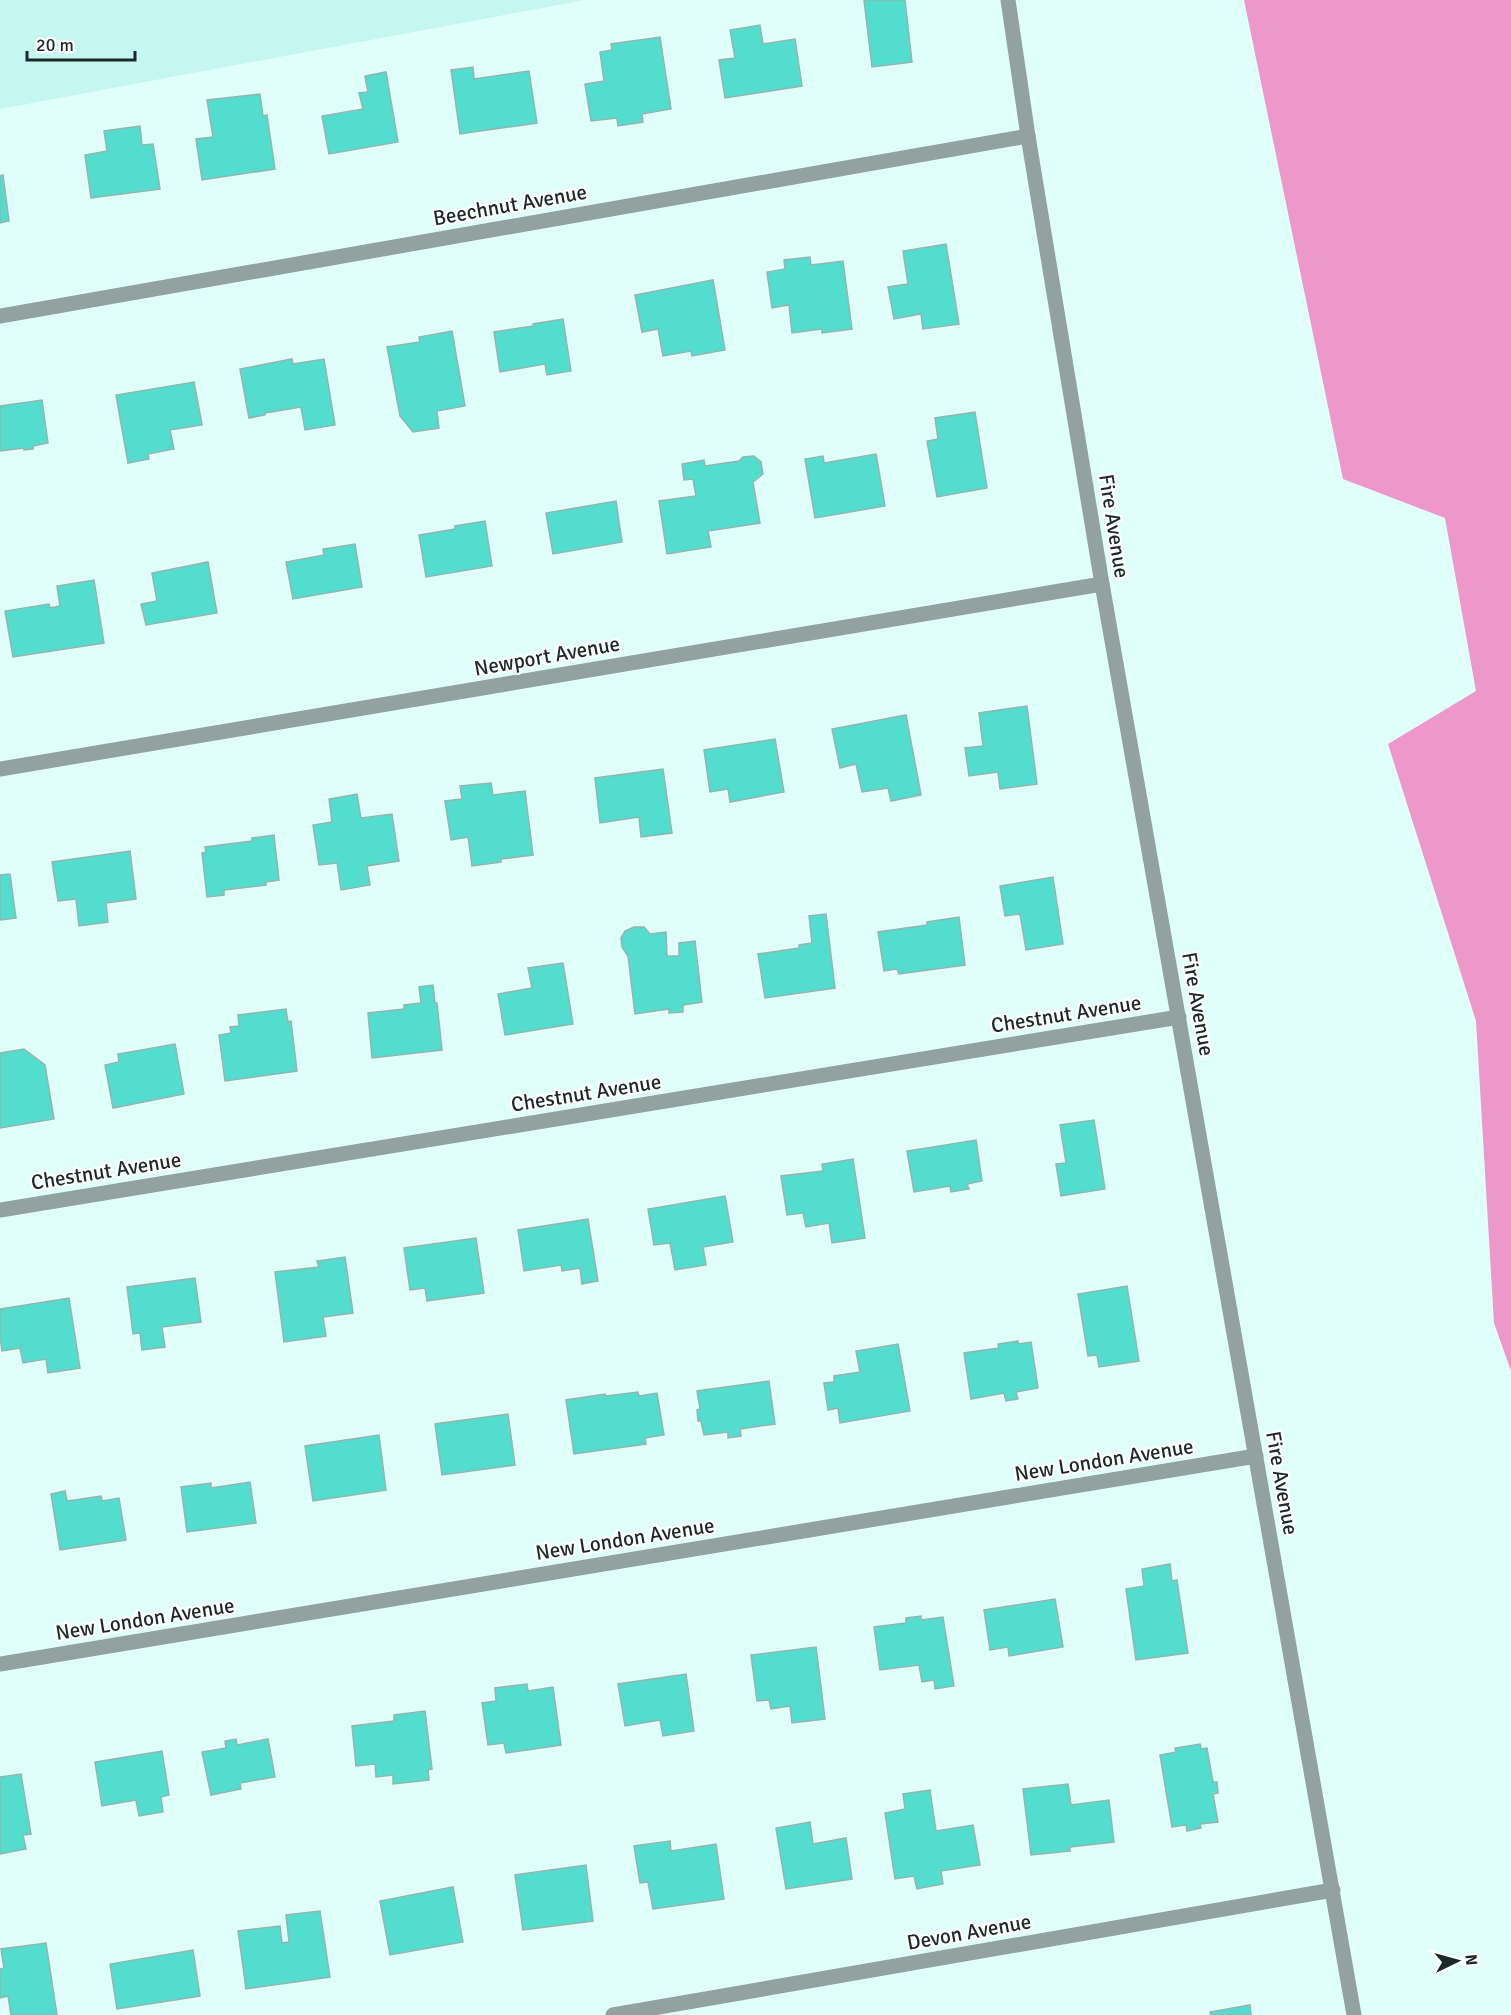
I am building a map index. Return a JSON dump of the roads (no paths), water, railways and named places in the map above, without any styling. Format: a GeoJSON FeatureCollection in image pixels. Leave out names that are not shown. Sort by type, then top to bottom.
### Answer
{"type":"FeatureCollection","features":[{"type":"Feature","properties":{"kind":"street","name":"Fire Avenue"},"geometry":{"type":"LineString","coordinates":[[1008,0],[1028,136],[1102,584],[1354,2015]]}},
{"type":"Feature","properties":{"kind":"street","name":"Beechnut Avenue"},"geometry":{"type":"LineString","coordinates":[[0,316],[1028,136]]}},
{"type":"Feature","properties":{"kind":"street","name":"Newport Avenue"},"geometry":{"type":"LineString","coordinates":[[0,770],[1102,584]]}},
{"type":"Feature","properties":{"kind":"street","name":"Chestnut Avenue"},"geometry":{"type":"LineString","coordinates":[[0,1210],[1179,1017]]}},
{"type":"Feature","properties":{"kind":"street","name":"New London Avenue"},"geometry":{"type":"LineString","coordinates":[[0,1664],[1256,1456]]}},
{"type":"Feature","properties":{"kind":"street","name":"Devon Avenue"},"geometry":{"type":"LineString","coordinates":[[613,2015],[1333,1890]]}}]}
